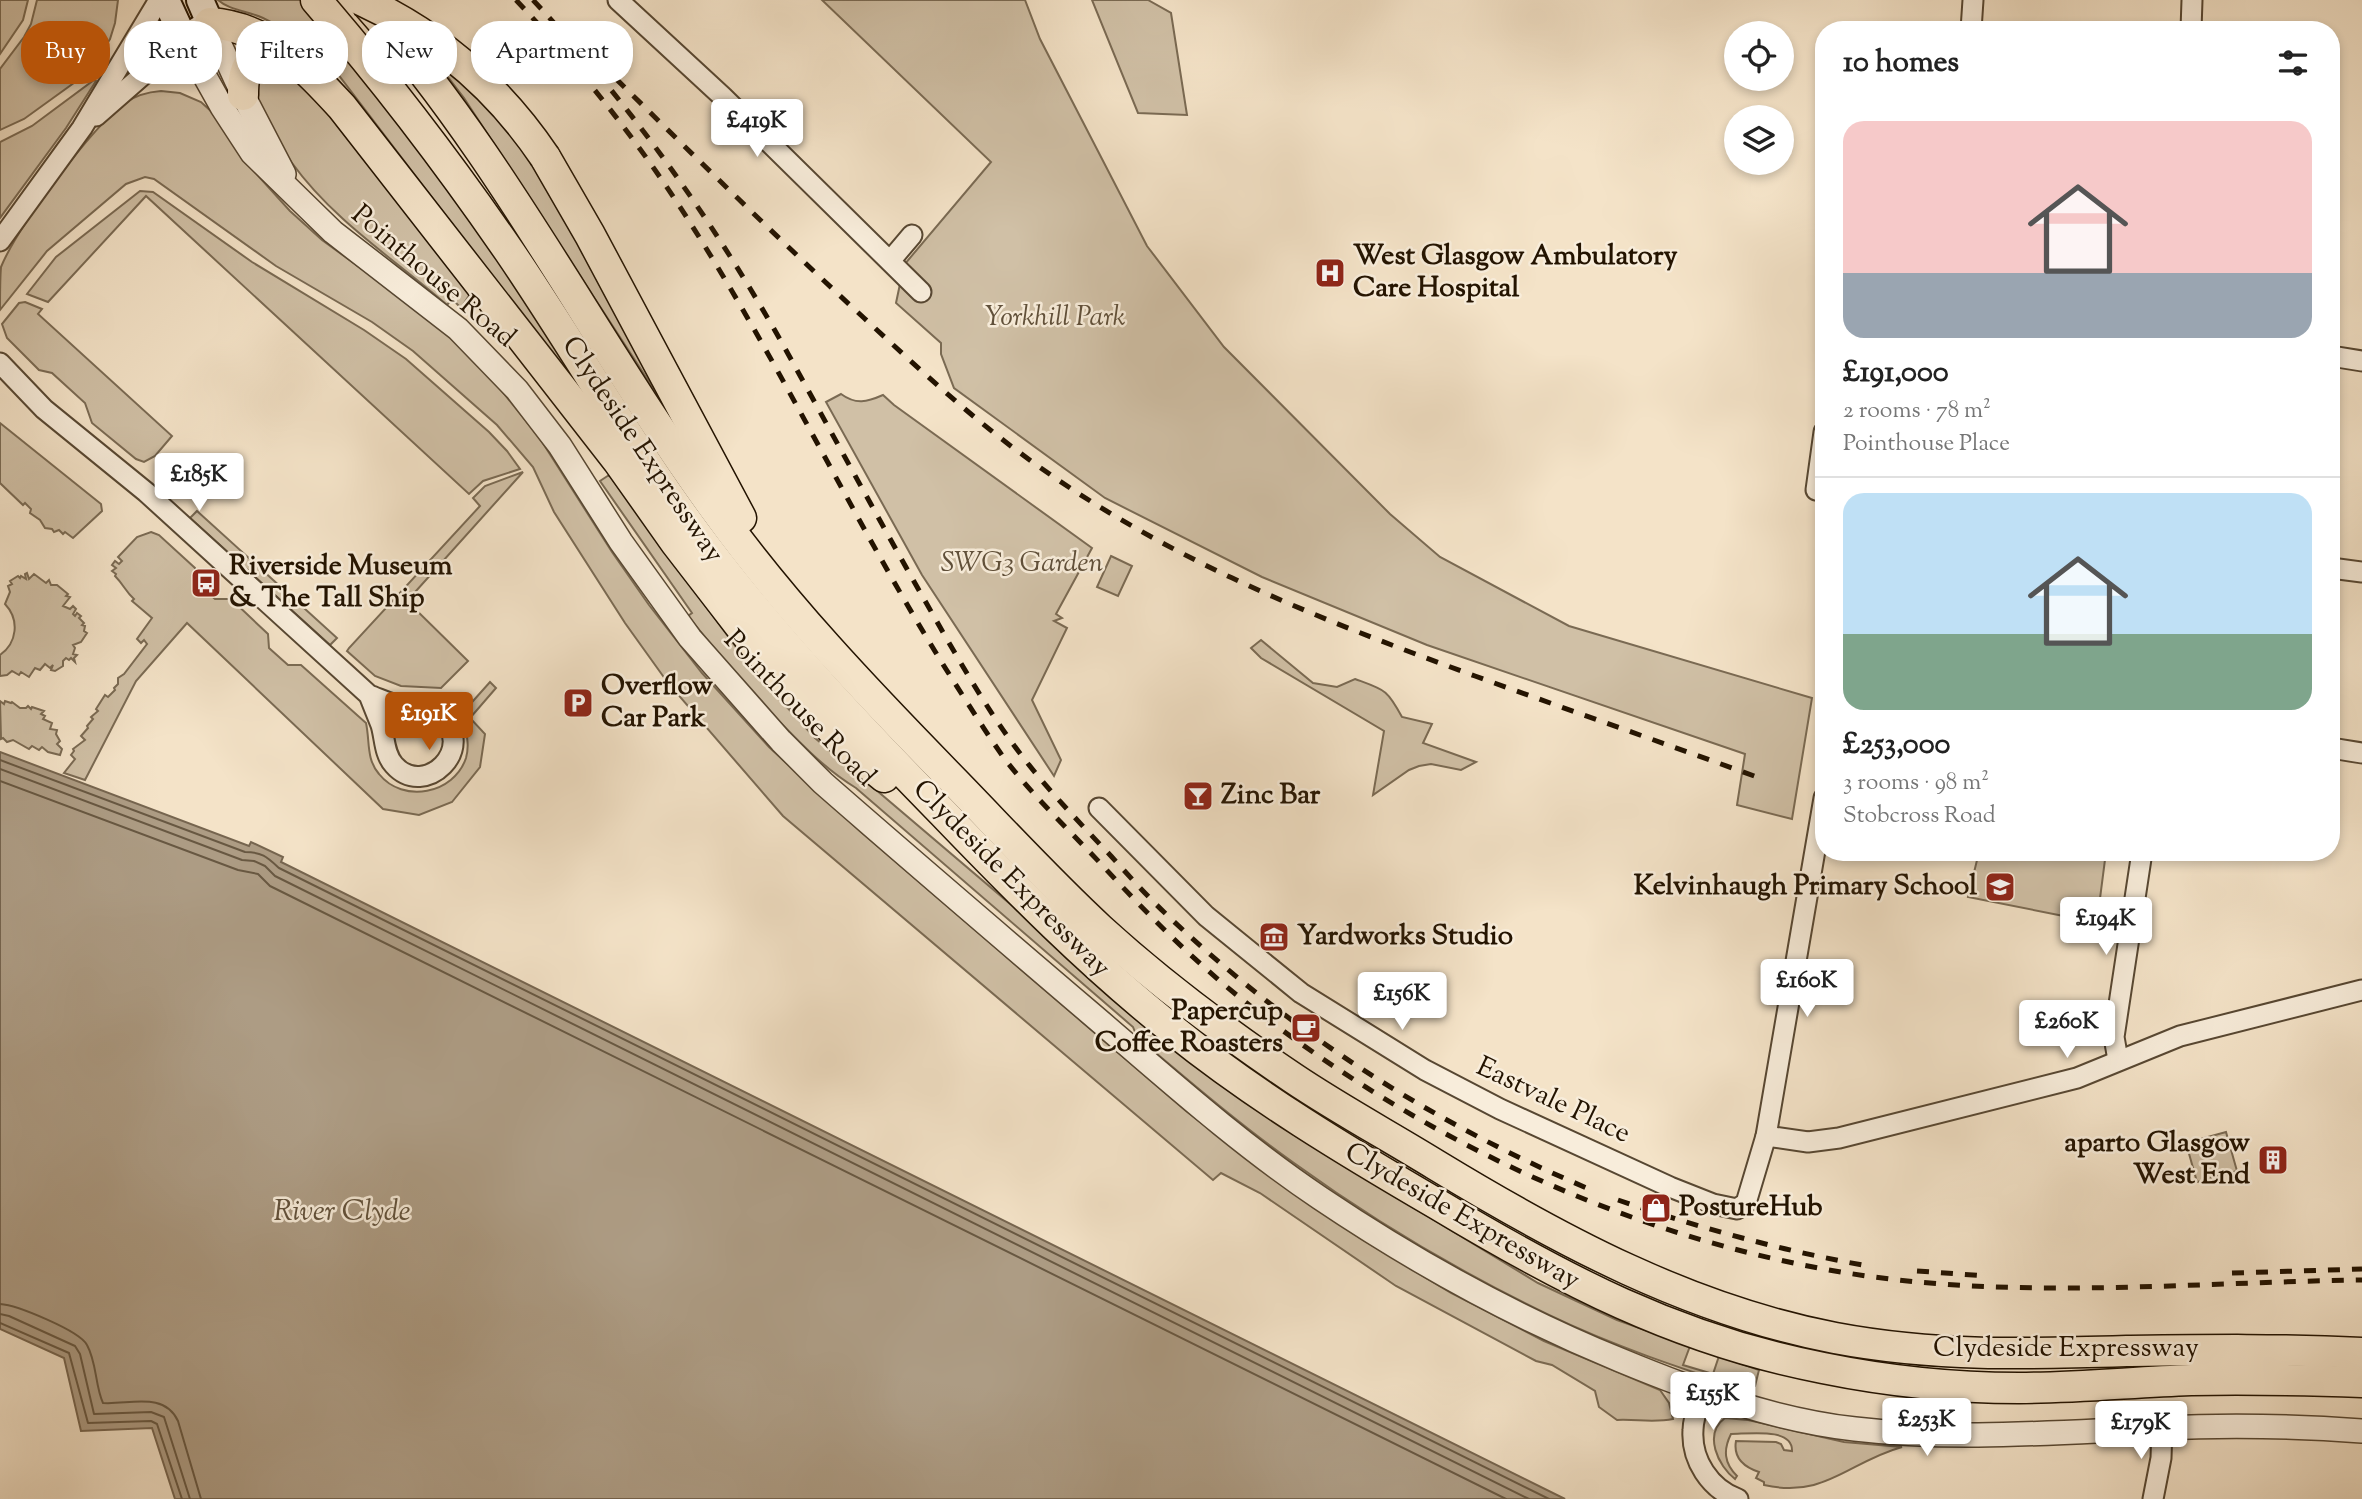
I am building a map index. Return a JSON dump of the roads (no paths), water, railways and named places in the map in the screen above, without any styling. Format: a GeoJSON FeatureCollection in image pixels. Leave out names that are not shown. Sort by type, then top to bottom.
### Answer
{"type":"FeatureCollection","features":[{"type":"Feature","properties":{"kind":"main road"},"geometry":{"type":"LineString","coordinates":[[166,0],[176,21]]}},
{"type":"Feature","properties":{"kind":"main road","name":"Clydeside Expressway"},"geometry":{"type":"LineString","coordinates":[[316,0],[442,156],[511,254],[639,452],[701,541],[795,657],[867,736],[1102,971],[1156,1016],[1275,1105],[1533,1261],[1606,1298],[1712,1340],[1820,1368],[1954,1385],[2022,1388],[2188,1380],[2288,1379],[2362,1382]]}},
{"type":"Feature","properties":{"kind":"main road"},"geometry":{"type":"LineString","coordinates":[[362,0],[407,23],[469,67],[510,109],[545,156],[590,234],[783,599]]}},
{"type":"Feature","properties":{"kind":"main road","name":"Clydeside Expressway"},"geometry":{"type":"LineString","coordinates":[[362,0],[402,43],[463,127],[714,508],[783,599],[906,732],[1101,930],[1192,1004],[1295,1079],[1484,1194],[1584,1250],[1654,1283],[1756,1319],[1836,1338],[1962,1353],[2025,1355],[2203,1350],[2362,1353]]}},
{"type":"Feature","properties":{"kind":"main road"},"geometry":{"type":"LineString","coordinates":[[205,12],[236,26]]}},
{"type":"Feature","properties":{"kind":"main road"},"geometry":{"type":"LineString","coordinates":[[243,84],[243,95]]}},
{"type":"Feature","properties":{"kind":"main road"},"geometry":{"type":"LineString","coordinates":[[321,84],[342,107],[618,461],[676,543],[764,657],[851,750],[1031,902]]}},
{"type":"Feature","properties":{"kind":"street"},"geometry":{"type":"LineString","coordinates":[[0,241],[82,128],[159,0]]}},
{"type":"Feature","properties":{"kind":"street"},"geometry":{"type":"LineString","coordinates":[[618,0],[723,97],[921,292]]}},
{"type":"Feature","properties":{"kind":"street"},"geometry":{"type":"LineString","coordinates":[[1972,21],[1973,0]]}},
{"type":"Feature","properties":{"kind":"street"},"geometry":{"type":"LineString","coordinates":[[2191,21],[2192,0]]}},
{"type":"Feature","properties":{"kind":"street","name":"Pointhouse Road"},"geometry":{"type":"LineString","coordinates":[[205,12],[243,95],[294,192]]}},
{"type":"Feature","properties":{"kind":"street"},"geometry":{"type":"LineString","coordinates":[[82,128],[132,84]]}},
{"type":"Feature","properties":{"kind":"street","name":"Pointhouse Road"},"geometry":{"type":"LineString","coordinates":[[209,84],[252,153],[333,232],[434,309],[500,371],[559,446],[621,542],[690,638],[780,741],[832,791],[1183,1093],[1310,1191],[1420,1261],[1525,1318],[1703,1392],[1850,1429],[1922,1436],[1976,1437],[2161,1428],[2302,1426],[2362,1431]]}},
{"type":"Feature","properties":{"kind":"street"},"geometry":{"type":"LineString","coordinates":[[890,261],[912,234]]}},
{"type":"Feature","properties":{"kind":"street"},"geometry":{"type":"LineString","coordinates":[[2340,357],[2362,361]]}},
{"type":"Feature","properties":{"kind":"street"},"geometry":{"type":"LineString","coordinates":[[0,363],[44,409],[146,492],[369,695],[403,707],[433,711],[442,718],[451,730],[453,742],[452,753],[446,764],[437,772],[426,776],[402,772],[393,765],[387,754],[382,727],[369,695]]}},
{"type":"Feature","properties":{"kind":"street"},"geometry":{"type":"LineString","coordinates":[[2340,569],[2362,572]]}},
{"type":"Feature","properties":{"kind":"street"},"geometry":{"type":"LineString","coordinates":[[2340,749],[2362,753]]}},
{"type":"Feature","properties":{"kind":"street","name":"Eastvale Place"},"geometry":{"type":"LineString","coordinates":[[1099,808],[1206,916],[1301,993],[1425,1070],[1500,1109],[1670,1187],[1713,1204],[1737,1209],[1746,1203],[1766,1136]]}},
{"type":"Feature","properties":{"kind":"street"},"geometry":{"type":"LineString","coordinates":[[1815,850],[1766,1136],[1808,1142],[1839,1138],[2077,1078],[2180,1036],[2362,990]]}},
{"type":"Feature","properties":{"kind":"street"},"geometry":{"type":"LineString","coordinates":[[2118,1060],[2114,1037],[2141,861]]}},
{"type":"Feature","properties":{"kind":"street"},"geometry":{"type":"LineString","coordinates":[[1703,1392],[1693,1430],[1696,1454],[1706,1475],[1717,1486],[1738,1499]]}},
{"type":"Feature","properties":{"kind":"street"},"geometry":{"type":"LineString","coordinates":[[2153,1499],[2161,1458],[2161,1428]]}},
{"type":"Feature","properties":{"kind":"water","name":"River Clyde"},"geometry":{"type":"Polygon","coordinates":[[[0,752],[249,846],[251,842],[283,857],[281,862],[1565,1499],[175,1499],[152,1428],[81,1431],[64,1358],[0,1329],[0,752]]]}},
{"type":"Feature","properties":{"kind":"railway"},"geometry":{"type":"LineString","coordinates":[[516,0],[608,106],[689,221],[755,331],[911,611],[1004,758],[1039,800],[1171,936],[1244,1001],[1316,1054],[1391,1103],[1470,1147],[1552,1186],[1636,1219],[1722,1246],[1809,1266],[1898,1280],[2014,1287],[2130,1287],[2362,1280]]}},
{"type":"Feature","properties":{"kind":"railway"},"geometry":{"type":"LineString","coordinates":[[533,0],[603,80],[698,207],[782,343],[967,674],[1005,733],[1052,792],[1167,915],[1214,958],[1313,1036],[1365,1071],[1474,1135],[1589,1189]]}},
{"type":"Feature","properties":{"kind":"railway"},"geometry":{"type":"LineString","coordinates":[[621,84],[763,223],[964,408],[1027,458],[1133,527],[1243,583],[1357,632],[1757,777]]}},
{"type":"Feature","properties":{"kind":"railway"},"geometry":{"type":"LineString","coordinates":[[1618,1200],[1742,1238],[1868,1266]]}},
{"type":"Feature","properties":{"kind":"railway"},"geometry":{"type":"LineString","coordinates":[[2232,1273],[2362,1269]]}},
{"type":"Feature","properties":{"kind":"railway"},"geometry":{"type":"LineString","coordinates":[[1917,1271],[1987,1276]]}},
{"type":"Feature","properties":{"kind":"place","name":"West Glasgow Ambulatory Care Hospital"},"geometry":{"type":"Point","coordinates":[1330,273]}},
{"type":"Feature","properties":{"kind":"place","name":"Riverside Museum & The Tall Ship"},"geometry":{"type":"Point","coordinates":[206,583]}},
{"type":"Feature","properties":{"kind":"place","name":"Overflow Car Park"},"geometry":{"type":"Point","coordinates":[578,703]}},
{"type":"Feature","properties":{"kind":"place","name":"Zinc Bar"},"geometry":{"type":"Point","coordinates":[1198,796]}},
{"type":"Feature","properties":{"kind":"place","name":"Kelvinhaugh Primary School"},"geometry":{"type":"Point","coordinates":[2000,887]}},
{"type":"Feature","properties":{"kind":"place","name":"Yardworks Studio"},"geometry":{"type":"Point","coordinates":[1274,937]}},
{"type":"Feature","properties":{"kind":"place","name":"Papercup Coffee Roasters"},"geometry":{"type":"Point","coordinates":[1306,1028]}},
{"type":"Feature","properties":{"kind":"place","name":"aparto Glasgow West End"},"geometry":{"type":"Point","coordinates":[2273,1160]}},
{"type":"Feature","properties":{"kind":"place","name":"PostureHub"},"geometry":{"type":"Point","coordinates":[1656,1208]}},
{"type":"Feature","properties":{"kind":"park label","name":"Yorkhill Park"},"geometry":{"type":"Point","coordinates":[1055,318]}},
{"type":"Feature","properties":{"kind":"park label","name":"SWG3 Garden"},"geometry":{"type":"Point","coordinates":[1022,564]}}]}
